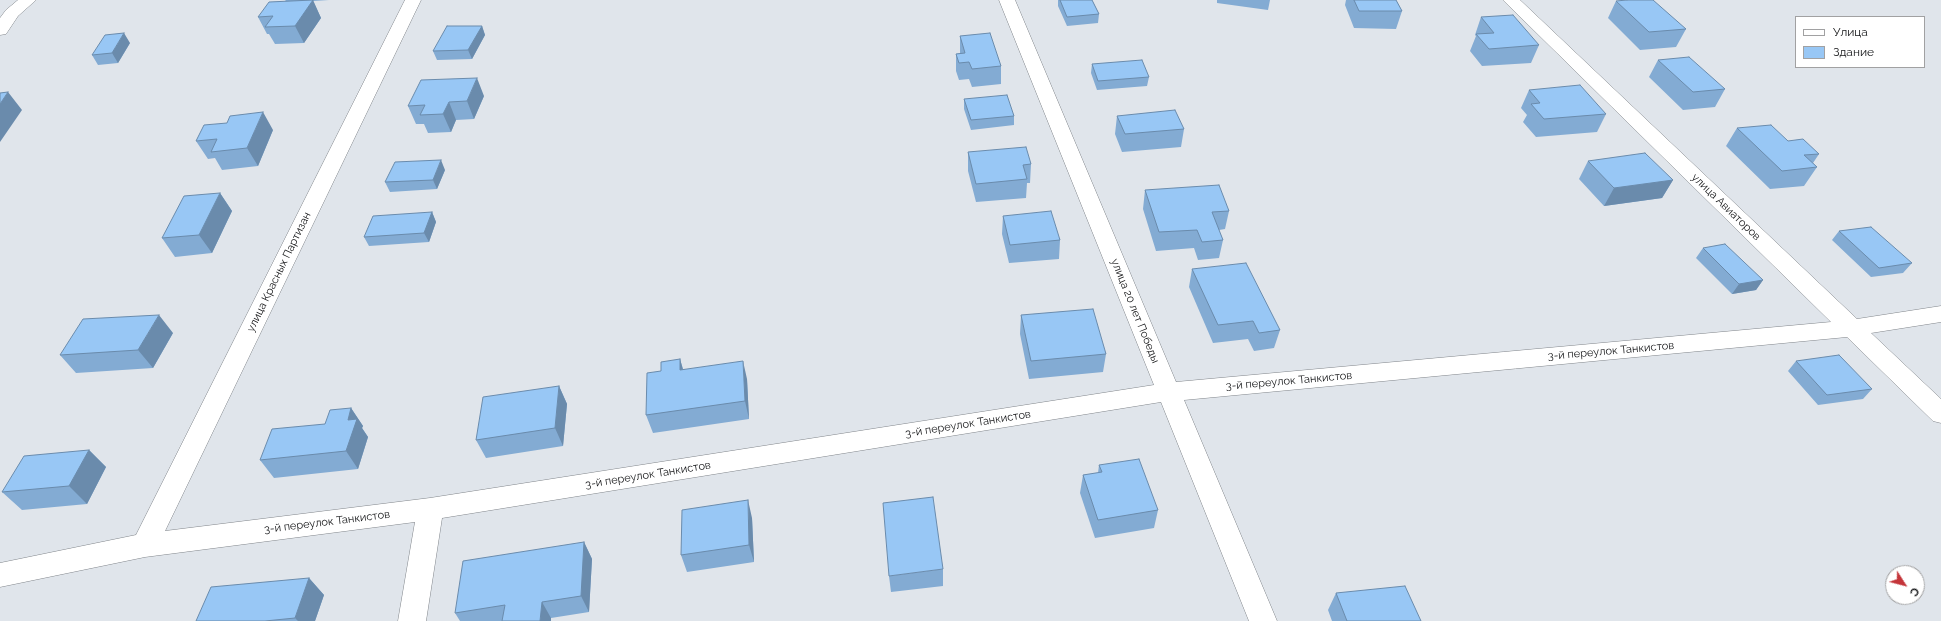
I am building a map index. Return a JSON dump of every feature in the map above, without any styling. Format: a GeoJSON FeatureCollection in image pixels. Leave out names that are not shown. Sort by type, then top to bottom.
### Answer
{"type":"FeatureCollection","features":[{"type":"Feature","properties":{"kind":"street"},"geometry":{"type":"LineString","coordinates":[[0,30],[12,13],[28,0]]}},
{"type":"Feature","properties":{"kind":"street","name":"улица Красных Партизан"},"geometry":{"type":"LineString","coordinates":[[145,544],[413,0]]}},
{"type":"Feature","properties":{"kind":"street","name":"улица 20 лет Победы"},"geometry":{"type":"LineString","coordinates":[[1007,0],[1263,621]]}},
{"type":"Feature","properties":{"kind":"street","name":"улица Авиаторов"},"geometry":{"type":"LineString","coordinates":[[1511,0],[1941,414]]}},
{"type":"Feature","properties":{"kind":"street","name":"3-й переулок Танкистов"},"geometry":{"type":"LineString","coordinates":[[0,575],[145,544],[430,509],[1168,392],[1852,328],[1941,314]]}},
{"type":"Feature","properties":{"kind":"street"},"geometry":{"type":"LineString","coordinates":[[412,621],[430,509]]}},
{"type":"Feature","properties":{"kind":"building"},"geometry":{"type":"Polygon","coordinates":[[[313,0],[295,26],[265,27],[273,16],[258,17],[269,2],[313,0]]]}},
{"type":"Feature","properties":{"kind":"building"},"geometry":{"type":"Polygon","coordinates":[[[1060,0],[1092,0],[1099,14],[1067,17],[1060,0]]]}},
{"type":"Feature","properties":{"kind":"building"},"geometry":{"type":"Polygon","coordinates":[[[1354,0],[1396,0],[1402,11],[1359,11],[1354,0]]]}},
{"type":"Feature","properties":{"kind":"building"},"geometry":{"type":"Polygon","coordinates":[[[1653,0],[1686,29],[1649,32],[1616,1],[1653,0]]]}},
{"type":"Feature","properties":{"kind":"building"},"geometry":{"type":"Polygon","coordinates":[[[1513,15],[1539,45],[1489,49],[1476,34],[1494,33],[1481,17],[1513,15]]]}},
{"type":"Feature","properties":{"kind":"building"},"geometry":{"type":"Polygon","coordinates":[[[447,26],[482,26],[468,50],[433,51],[447,26]]]}},
{"type":"Feature","properties":{"kind":"building"},"geometry":{"type":"Polygon","coordinates":[[[124,33],[112,53],[92,55],[105,35],[124,33]]]}},
{"type":"Feature","properties":{"kind":"building"},"geometry":{"type":"Polygon","coordinates":[[[990,33],[1001,66],[972,69],[969,62],[959,63],[956,54],[965,53],[960,36],[990,33]]]}},
{"type":"Feature","properties":{"kind":"building"},"geometry":{"type":"Polygon","coordinates":[[[1689,57],[1725,89],[1693,92],[1658,60],[1689,57]]]}},
{"type":"Feature","properties":{"kind":"building"},"geometry":{"type":"Polygon","coordinates":[[[1142,60],[1149,77],[1098,81],[1092,64],[1142,60]]]}},
{"type":"Feature","properties":{"kind":"building"},"geometry":{"type":"Polygon","coordinates":[[[477,78],[467,101],[449,102],[443,114],[420,115],[425,105],[408,106],[421,80],[477,78]]]}},
{"type":"Feature","properties":{"kind":"building"},"geometry":{"type":"Polygon","coordinates":[[[1580,85],[1606,114],[1544,119],[1531,104],[1540,103],[1529,90],[1580,85]]]}},
{"type":"Feature","properties":{"kind":"building"},"geometry":{"type":"Polygon","coordinates":[[[8,92],[0,104],[0,93],[8,92]]]}},
{"type":"Feature","properties":{"kind":"building"},"geometry":{"type":"Polygon","coordinates":[[[1007,95],[1014,116],[971,120],[964,99],[1007,95]]]}},
{"type":"Feature","properties":{"kind":"building"},"geometry":{"type":"Polygon","coordinates":[[[1175,110],[1184,129],[1125,134],[1117,116],[1175,110]]]}},
{"type":"Feature","properties":{"kind":"building"},"geometry":{"type":"Polygon","coordinates":[[[263,112],[247,148],[211,152],[217,139],[196,141],[204,125],[227,123],[230,116],[263,112]]]}},
{"type":"Feature","properties":{"kind":"building"},"geometry":{"type":"Polygon","coordinates":[[[1771,125],[1788,141],[1803,139],[1819,154],[1804,155],[1817,167],[1782,171],[1737,128],[1771,125]]]}},
{"type":"Feature","properties":{"kind":"building"},"geometry":{"type":"Polygon","coordinates":[[[1026,147],[1031,164],[1023,165],[1027,179],[976,184],[968,152],[1026,147]]]}},
{"type":"Feature","properties":{"kind":"building"},"geometry":{"type":"Polygon","coordinates":[[[1645,153],[1673,180],[1614,188],[1588,161],[1645,153]]]}},
{"type":"Feature","properties":{"kind":"building"},"geometry":{"type":"Polygon","coordinates":[[[441,160],[433,180],[385,182],[395,162],[441,160]]]}},
{"type":"Feature","properties":{"kind":"building"},"geometry":{"type":"Polygon","coordinates":[[[1219,185],[1229,211],[1212,212],[1223,240],[1202,242],[1197,230],[1159,232],[1145,190],[1219,185]]]}},
{"type":"Feature","properties":{"kind":"building"},"geometry":{"type":"Polygon","coordinates":[[[220,193],[199,235],[162,238],[184,196],[220,193]]]}},
{"type":"Feature","properties":{"kind":"building"},"geometry":{"type":"Polygon","coordinates":[[[1051,211],[1060,240],[1010,245],[1003,216],[1051,211]]]}},
{"type":"Feature","properties":{"kind":"building"},"geometry":{"type":"Polygon","coordinates":[[[432,212],[424,233],[364,237],[373,216],[432,212]]]}},
{"type":"Feature","properties":{"kind":"building"},"geometry":{"type":"Polygon","coordinates":[[[1871,227],[1912,263],[1879,268],[1839,231],[1871,227]]]}},
{"type":"Feature","properties":{"kind":"building"},"geometry":{"type":"Polygon","coordinates":[[[1725,244],[1763,280],[1739,284],[1703,248],[1725,244]]]}},
{"type":"Feature","properties":{"kind":"building"},"geometry":{"type":"Polygon","coordinates":[[[1246,263],[1280,330],[1259,333],[1253,321],[1218,325],[1192,269],[1246,263]]]}},
{"type":"Feature","properties":{"kind":"building"},"geometry":{"type":"Polygon","coordinates":[[[1093,309],[1106,354],[1031,361],[1021,315],[1093,309]]]}},
{"type":"Feature","properties":{"kind":"building"},"geometry":{"type":"Polygon","coordinates":[[[159,315],[138,350],[60,355],[83,319],[159,315]]]}},
{"type":"Feature","properties":{"kind":"building"},"geometry":{"type":"Polygon","coordinates":[[[1839,355],[1872,389],[1827,395],[1796,361],[1839,355]]]}},
{"type":"Feature","properties":{"kind":"building"},"geometry":{"type":"Polygon","coordinates":[[[680,359],[680,370],[743,361],[745,401],[646,415],[647,373],[661,371],[661,362],[680,359]]]}},
{"type":"Feature","properties":{"kind":"building"},"geometry":{"type":"Polygon","coordinates":[[[559,386],[555,428],[476,440],[483,397],[559,386]]]}},
{"type":"Feature","properties":{"kind":"building"},"geometry":{"type":"Polygon","coordinates":[[[351,408],[348,420],[357,419],[346,451],[260,460],[272,429],[325,424],[330,410],[351,408]]]}},
{"type":"Feature","properties":{"kind":"building"},"geometry":{"type":"Polygon","coordinates":[[[89,450],[69,486],[2,492],[24,456],[89,450]]]}},
{"type":"Feature","properties":{"kind":"building"},"geometry":{"type":"Polygon","coordinates":[[[1139,459],[1158,510],[1098,520],[1083,475],[1102,472],[1099,465],[1139,459]]]}},
{"type":"Feature","properties":{"kind":"building"},"geometry":{"type":"Polygon","coordinates":[[[933,497],[943,569],[889,576],[883,503],[933,497]]]}},
{"type":"Feature","properties":{"kind":"building"},"geometry":{"type":"Polygon","coordinates":[[[748,500],[749,545],[681,555],[682,510],[748,500]]]}},
{"type":"Feature","properties":{"kind":"building"},"geometry":{"type":"Polygon","coordinates":[[[584,542],[581,596],[542,602],[540,621],[502,621],[505,605],[455,613],[463,561],[584,542]]]}},
{"type":"Feature","properties":{"kind":"building"},"geometry":{"type":"Polygon","coordinates":[[[309,578],[295,618],[265,621],[196,621],[211,587],[309,578]]]}},
{"type":"Feature","properties":{"kind":"building"},"geometry":{"type":"Polygon","coordinates":[[[1405,586],[1421,621],[1347,621],[1336,593],[1405,586]]]}}]}
